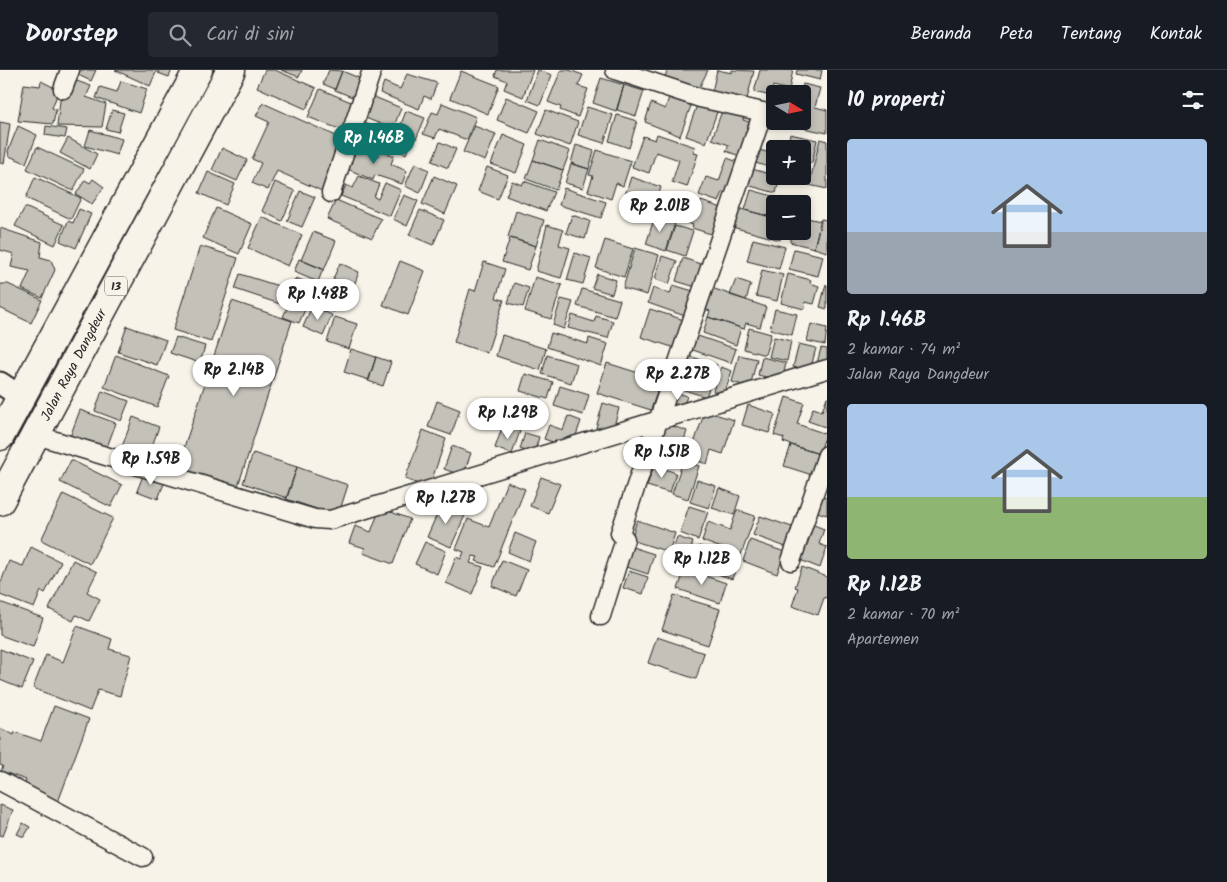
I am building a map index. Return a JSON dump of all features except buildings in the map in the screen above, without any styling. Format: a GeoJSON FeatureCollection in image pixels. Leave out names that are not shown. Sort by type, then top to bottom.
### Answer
{"type":"FeatureCollection","features":[{"type":"Feature","properties":{"kind":"highway","name":"13"},"geometry":{"type":"LineString","coordinates":[[0,436],[11,390],[198,70]]}},
{"type":"Feature","properties":{"kind":"highway","name":"Jalan Raya Dangdeur"},"geometry":{"type":"LineString","coordinates":[[0,501],[231,70]]}},
{"type":"Feature","properties":{"kind":"street"},"geometry":{"type":"LineString","coordinates":[[63,89],[70,70]]}},
{"type":"Feature","properties":{"kind":"street"},"geometry":{"type":"LineString","coordinates":[[331,193],[372,70]]}},
{"type":"Feature","properties":{"kind":"street"},"geometry":{"type":"LineString","coordinates":[[601,616],[625,540],[620,533],[763,112],[700,98],[615,70]]}},
{"type":"Feature","properties":{"kind":"street"},"geometry":{"type":"LineString","coordinates":[[36,435],[315,519],[330,520],[827,369]]}},
{"type":"Feature","properties":{"kind":"street"},"geometry":{"type":"LineString","coordinates":[[791,561],[827,455]]}},
{"type":"Feature","properties":{"kind":"street"},"geometry":{"type":"LineString","coordinates":[[0,781],[144,857]]}}]}
